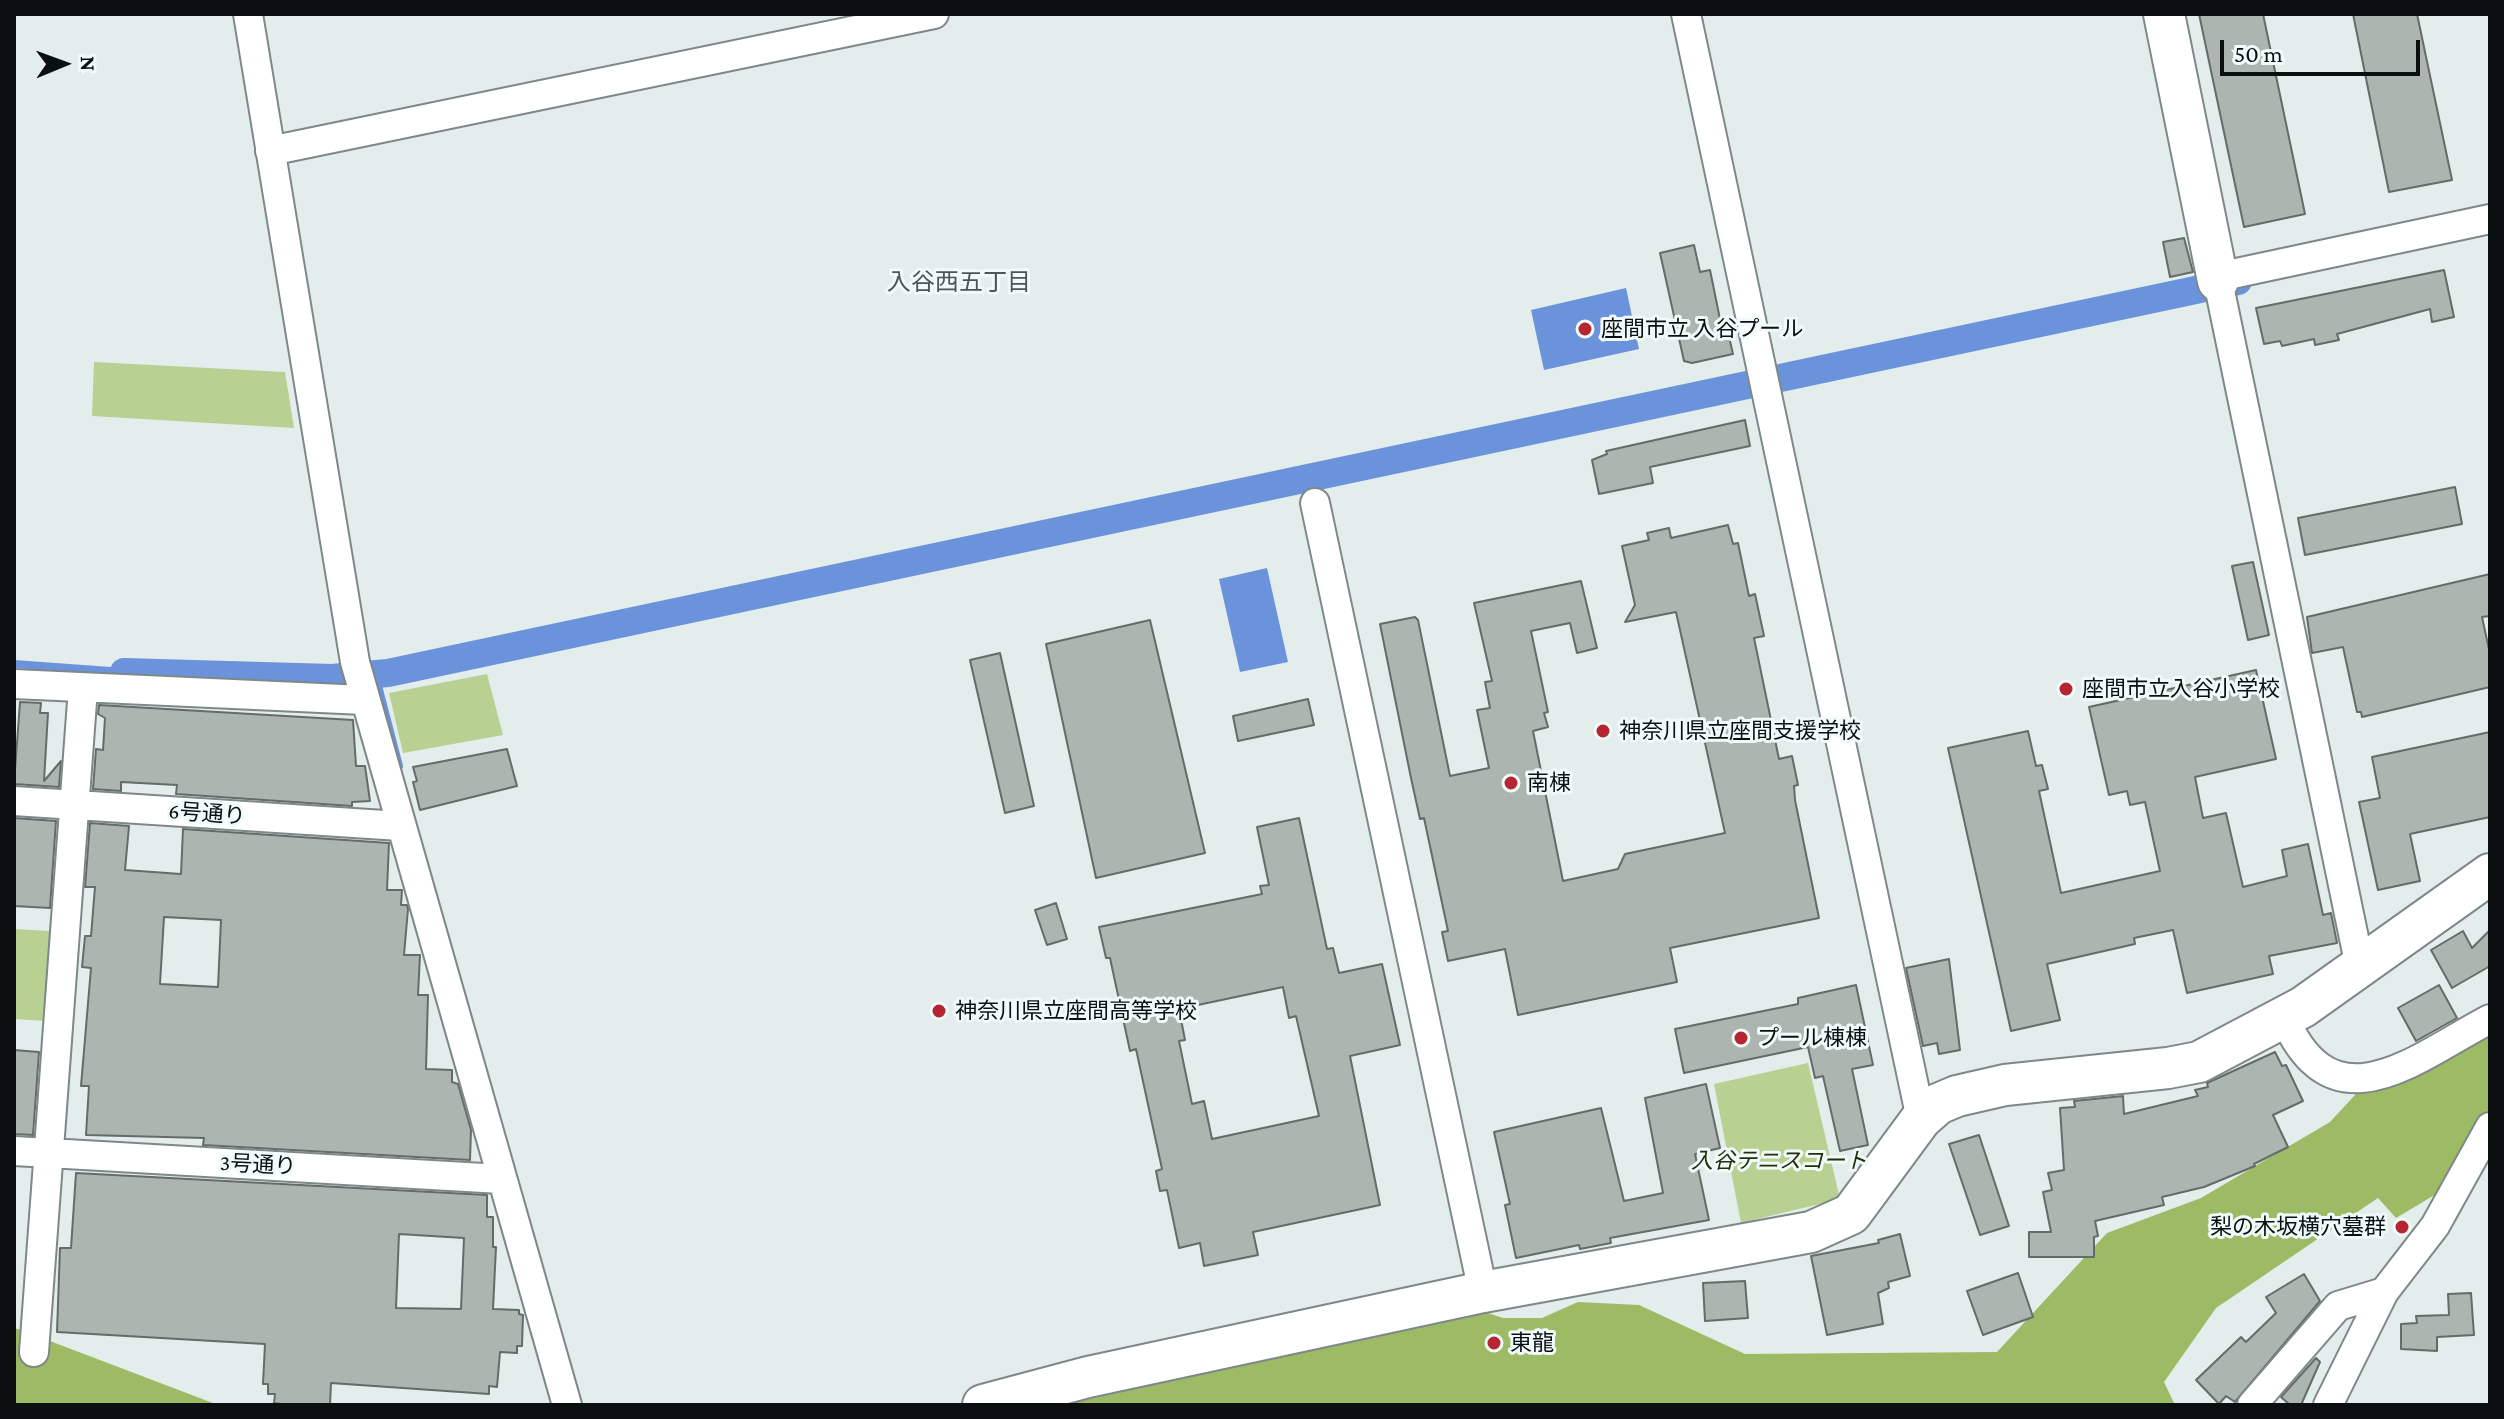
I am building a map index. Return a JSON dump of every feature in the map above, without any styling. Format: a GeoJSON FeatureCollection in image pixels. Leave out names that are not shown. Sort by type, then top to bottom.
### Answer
{"type":"FeatureCollection","features":[{"type":"Feature","properties":{"kind":"street"},"geometry":{"type":"LineString","coordinates":[[248,14],[356,667],[567,1405]]}},
{"type":"Feature","properties":{"kind":"street"},"geometry":{"type":"LineString","coordinates":[[270,151],[934,14]]}},
{"type":"Feature","properties":{"kind":"street"},"geometry":{"type":"LineString","coordinates":[[1686,14],[1921,1119]]}},
{"type":"Feature","properties":{"kind":"street"},"geometry":{"type":"LineString","coordinates":[[2164,14],[2360,967]]}},
{"type":"Feature","properties":{"kind":"street"},"geometry":{"type":"LineString","coordinates":[[2219,288],[2490,219]]}},
{"type":"Feature","properties":{"kind":"street"},"geometry":{"type":"LineString","coordinates":[[1315,503],[1483,1292]]}},
{"type":"Feature","properties":{"kind":"street"},"geometry":{"type":"LineString","coordinates":[[14,684],[363,697]]}},
{"type":"Feature","properties":{"kind":"street"},"geometry":{"type":"LineString","coordinates":[[34,1352],[83,688]]}},
{"type":"Feature","properties":{"kind":"street","name":"6号通り"},"geometry":{"type":"LineString","coordinates":[[14,801],[400,826]]}},
{"type":"Feature","properties":{"kind":"street"},"geometry":{"type":"LineString","coordinates":[[983,1405],[1088,1377],[1483,1292],[1811,1232],[1851,1214],[1863,1202],[1921,1119],[1938,1104],[1982,1089],[2184,1066],[2284,1017],[2490,874]]}},
{"type":"Feature","properties":{"kind":"street"},"geometry":{"type":"LineString","coordinates":[[2284,1017],[2303,1053],[2313,1063],[2336,1075],[2374,1079],[2395,1072],[2490,1019]]}},
{"type":"Feature","properties":{"kind":"street"},"geometry":{"type":"LineString","coordinates":[[2328,1405],[2384,1292],[2435,1226],[2490,1127]]}},
{"type":"Feature","properties":{"kind":"street","name":"3号通り"},"geometry":{"type":"LineString","coordinates":[[14,1151],[501,1179]]}},
{"type":"Feature","properties":{"kind":"street"},"geometry":{"type":"LineString","coordinates":[[2252,1405],[2338,1306],[2384,1292]]}},
{"type":"Feature","properties":{"kind":"green space"},"geometry":{"type":"Polygon","coordinates":[[[94,362],[285,372],[294,428],[92,416],[94,362]]]}},
{"type":"Feature","properties":{"kind":"green space"},"geometry":{"type":"Polygon","coordinates":[[[487,674],[503,735],[403,753],[389,693],[487,674]]]}},
{"type":"Feature","properties":{"kind":"green space"},"geometry":{"type":"Polygon","coordinates":[[[14,929],[50,931],[47,1021],[14,1019],[14,929]]]}},
{"type":"Feature","properties":{"kind":"green space"},"geometry":{"type":"Polygon","coordinates":[[[2490,1005],[2490,1162],[2396,1218],[2378,1198],[2216,1308],[2164,1382],[2175,1405],[1076,1405],[1076,1402],[1479,1310],[1503,1318],[1542,1318],[1578,1302],[1639,1305],[1745,1354],[1997,1352],[2107,1233],[2201,1198],[2330,1122],[2390,1057],[2490,1005]]]}},
{"type":"Feature","properties":{"kind":"green space","name":"入谷テニスコート"},"geometry":{"type":"Polygon","coordinates":[[[1808,1063],[1840,1199],[1741,1223],[1714,1084],[1808,1063]]]}},
{"type":"Feature","properties":{"kind":"green space"},"geometry":{"type":"Polygon","coordinates":[[[14,1328],[21,1330],[218,1405],[14,1405],[14,1328]]]}},
{"type":"Feature","properties":{"kind":"water","name":"座間市立 入谷プール"},"geometry":{"type":"Polygon","coordinates":[[[1626,288],[1639,349],[1544,370],[1531,310],[1626,288]]]}},
{"type":"Feature","properties":{"kind":"water"},"geometry":{"type":"Polygon","coordinates":[[[1267,568],[1288,662],[1240,672],[1219,579],[1267,568]]]}},
{"type":"Feature","properties":{"kind":"building"},"geometry":{"type":"Polygon","coordinates":[[[2199,14],[2263,14],[2305,214],[2244,227],[2199,14]]]}},
{"type":"Feature","properties":{"kind":"building"},"geometry":{"type":"Polygon","coordinates":[[[2353,14],[2417,14],[2452,180],[2389,192],[2353,14]]]}},
{"type":"Feature","properties":{"kind":"building"},"geometry":{"type":"Polygon","coordinates":[[[2184,238],[2193,272],[2170,277],[2163,242],[2184,238]]]}},
{"type":"Feature","properties":{"kind":"building"},"geometry":{"type":"Polygon","coordinates":[[[1694,245],[1700,272],[1710,270],[1722,329],[1727,328],[1733,354],[1692,363],[1684,361],[1660,253],[1694,245]]]}},
{"type":"Feature","properties":{"kind":"building"},"geometry":{"type":"Polygon","coordinates":[[[2444,270],[2454,317],[2432,322],[2430,309],[2337,334],[2339,340],[2315,345],[2314,339],[2282,346],[2280,341],[2264,344],[2256,308],[2444,270]]]}},
{"type":"Feature","properties":{"kind":"building"},"geometry":{"type":"Polygon","coordinates":[[[1745,420],[1750,446],[1650,467],[1653,483],[1599,494],[1592,460],[1607,454],[1606,451],[1745,420]]]}},
{"type":"Feature","properties":{"kind":"building"},"geometry":{"type":"Polygon","coordinates":[[[2455,487],[2462,524],[2305,555],[2298,518],[2455,487]]]}},
{"type":"Feature","properties":{"kind":"building"},"geometry":{"type":"Polygon","coordinates":[[[1728,525],[1733,544],[1738,543],[1749,596],[1755,594],[1764,636],[1754,638],[1779,759],[1792,756],[1798,785],[1794,786],[1795,800],[1819,918],[1670,948],[1677,982],[1518,1015],[1505,949],[1448,961],[1442,932],[1448,931],[1424,818],[1420,819],[1380,624],[1415,617],[1418,620],[1450,776],[1489,768],[1477,710],[1490,708],[1485,682],[1492,681],[1474,603],[1581,581],[1597,648],[1577,653],[1570,623],[1531,631],[1548,712],[1544,713],[1548,727],[1533,731],[1563,881],[1618,869],[1625,854],[1725,833],[1676,612],[1625,622],[1635,605],[1622,546],[1649,540],[1647,533],[1669,528],[1671,538],[1728,525]]]}},
{"type":"Feature","properties":{"kind":"building"},"geometry":{"type":"Polygon","coordinates":[[[2253,562],[2269,635],[2248,640],[2232,566],[2253,562]]]}},
{"type":"Feature","properties":{"kind":"building"},"geometry":{"type":"Polygon","coordinates":[[[2490,574],[2490,616],[2482,617],[2490,654],[2490,687],[2362,717],[2361,712],[2357,712],[2343,647],[2312,653],[2307,617],[2490,574]]]}},
{"type":"Feature","properties":{"kind":"building"},"geometry":{"type":"Polygon","coordinates":[[[1150,620],[1205,853],[1096,878],[1046,644],[1150,620]]]}},
{"type":"Feature","properties":{"kind":"building"},"geometry":{"type":"Polygon","coordinates":[[[1000,653],[1034,806],[1005,813],[970,660],[1000,653]]]}},
{"type":"Feature","properties":{"kind":"building"},"geometry":{"type":"Polygon","coordinates":[[[2256,670],[2276,759],[2195,777],[2203,818],[2226,813],[2243,887],[2287,876],[2282,850],[2308,844],[2323,915],[2331,913],[2337,943],[2269,956],[2273,974],[2187,993],[2173,930],[2134,938],[2135,944],[2047,964],[2060,1020],[2011,1031],[1948,748],[2028,731],[2036,766],[2042,765],[2048,789],[2039,791],[2061,893],[2160,871],[2145,802],[2130,805],[2127,791],[2109,795],[2089,707],[2256,670]]]}},
{"type":"Feature","properties":{"kind":"building"},"geometry":{"type":"Polygon","coordinates":[[[1308,699],[1314,725],[1238,741],[1233,716],[1308,699]]]}},
{"type":"Feature","properties":{"kind":"building"},"geometry":{"type":"Polygon","coordinates":[[[20,702],[41,703],[40,713],[48,713],[44,781],[61,761],[59,787],[14,784],[20,702]]]}},
{"type":"Feature","properties":{"kind":"building"},"geometry":{"type":"Polygon","coordinates":[[[99,705],[353,720],[356,766],[365,766],[370,801],[352,802],[352,806],[176,794],[177,785],[121,782],[121,791],[93,789],[96,749],[103,750],[105,718],[98,714],[99,705]]]}},
{"type":"Feature","properties":{"kind":"building"},"geometry":{"type":"Polygon","coordinates":[[[2490,732],[2490,817],[2410,834],[2420,881],[2378,890],[2359,802],[2380,798],[2372,757],[2490,732]]]}},
{"type":"Feature","properties":{"kind":"building"},"geometry":{"type":"Polygon","coordinates":[[[507,749],[517,786],[420,810],[413,782],[417,781],[413,767],[507,749]]]}},
{"type":"Feature","properties":{"kind":"building"},"geometry":{"type":"Polygon","coordinates":[[[14,818],[56,821],[50,908],[14,906],[14,818]]]}},
{"type":"Feature","properties":{"kind":"building"},"geometry":{"type":"Polygon","coordinates":[[[1299,818],[1327,949],[1333,948],[1339,973],[1382,964],[1400,1045],[1350,1056],[1380,1205],[1253,1232],[1258,1255],[1204,1266],[1200,1243],[1179,1248],[1167,1190],[1160,1191],[1156,1171],[1162,1169],[1136,1049],[1130,1051],[1110,958],[1106,958],[1099,927],[1262,894],[1260,886],[1269,885],[1257,827],[1299,818]],[[1283,987],[1179,1009],[1185,1040],[1179,1041],[1192,1104],[1204,1101],[1212,1139],[1319,1116],[1296,1016],[1289,1018],[1283,987]]]}},
{"type":"Feature","properties":{"kind":"building"},"geometry":{"type":"Polygon","coordinates":[[[90,823],[129,826],[125,870],[181,874],[183,829],[389,843],[387,890],[402,890],[401,905],[407,905],[408,909],[404,955],[420,955],[418,995],[428,995],[426,1069],[452,1070],[452,1082],[458,1084],[471,1130],[470,1160],[203,1145],[204,1138],[86,1135],[89,1086],[81,1086],[91,968],[82,967],[85,936],[91,936],[95,887],[85,887],[90,823]],[[164,917],[160,984],[218,987],[221,920],[164,917]]]}},
{"type":"Feature","properties":{"kind":"building"},"geometry":{"type":"Polygon","coordinates":[[[1056,903],[1067,939],[1047,945],[1035,910],[1056,903]]]}},
{"type":"Feature","properties":{"kind":"building"},"geometry":{"type":"Polygon","coordinates":[[[2490,930],[2490,966],[2452,988],[2431,950],[2463,931],[2472,948],[2490,930]]]}},
{"type":"Feature","properties":{"kind":"building"},"geometry":{"type":"Polygon","coordinates":[[[1949,959],[1960,1050],[1939,1054],[1937,1043],[1923,1046],[1906,968],[1949,959]]]}},
{"type":"Feature","properties":{"kind":"building"},"geometry":{"type":"Polygon","coordinates":[[[1856,985],[1873,1065],[1852,1069],[1868,1145],[1840,1151],[1823,1076],[1815,1078],[1808,1047],[1684,1073],[1675,1029],[1798,1004],[1798,998],[1856,985]]]}},
{"type":"Feature","properties":{"kind":"building"},"geometry":{"type":"Polygon","coordinates":[[[2439,985],[2457,1018],[2416,1041],[2398,1008],[2439,985]]]}},
{"type":"Feature","properties":{"kind":"building"},"geometry":{"type":"Polygon","coordinates":[[[14,1050],[39,1052],[33,1135],[14,1134],[14,1050]]]}},
{"type":"Feature","properties":{"kind":"building"},"geometry":{"type":"Polygon","coordinates":[[[2275,1052],[2282,1066],[2286,1065],[2303,1101],[2273,1115],[2288,1147],[2255,1166],[2204,1187],[2162,1197],[2164,1205],[2095,1221],[2098,1236],[2094,1237],[2094,1257],[2029,1257],[2029,1232],[2051,1232],[2043,1192],[2052,1190],[2048,1173],[2064,1170],[2060,1108],[2075,1107],[2074,1101],[2123,1096],[2124,1114],[2198,1096],[2195,1090],[2208,1087],[2207,1083],[2275,1052]]]}},
{"type":"Feature","properties":{"kind":"building"},"geometry":{"type":"Polygon","coordinates":[[[1706,1084],[1720,1148],[1695,1154],[1709,1220],[1610,1238],[1611,1243],[1580,1249],[1579,1245],[1516,1258],[1505,1205],[1510,1204],[1494,1132],[1601,1108],[1624,1201],[1663,1193],[1645,1098],[1706,1084]]]}},
{"type":"Feature","properties":{"kind":"building"},"geometry":{"type":"Polygon","coordinates":[[[1979,1135],[2009,1226],[1980,1235],[1949,1144],[1979,1135]]]}},
{"type":"Feature","properties":{"kind":"building"},"geometry":{"type":"Polygon","coordinates":[[[76,1173],[487,1195],[487,1217],[493,1217],[493,1247],[496,1247],[493,1309],[519,1310],[519,1314],[523,1315],[522,1346],[517,1346],[517,1353],[500,1352],[497,1387],[489,1386],[489,1394],[331,1383],[330,1405],[274,1403],[275,1394],[268,1394],[268,1384],[263,1384],[265,1344],[57,1332],[60,1248],[71,1248],[76,1173]],[[399,1234],[396,1308],[461,1309],[464,1238],[399,1234]]]}},
{"type":"Feature","properties":{"kind":"building"},"geometry":{"type":"Polygon","coordinates":[[[1900,1234],[1910,1276],[1888,1282],[1889,1288],[1878,1293],[1883,1324],[1827,1335],[1811,1256],[1879,1243],[1878,1240],[1900,1234]]]}},
{"type":"Feature","properties":{"kind":"building"},"geometry":{"type":"Polygon","coordinates":[[[2018,1273],[2033,1317],[1983,1335],[1967,1291],[2018,1273]]]}},
{"type":"Feature","properties":{"kind":"building"},"geometry":{"type":"Polygon","coordinates":[[[2304,1274],[2320,1301],[2235,1402],[2226,1396],[2219,1404],[2196,1380],[2241,1337],[2246,1342],[2276,1313],[2266,1297],[2304,1274]]]}},
{"type":"Feature","properties":{"kind":"building"},"geometry":{"type":"Polygon","coordinates":[[[1745,1281],[1748,1318],[1705,1321],[1703,1283],[1745,1281]]]}},
{"type":"Feature","properties":{"kind":"building"},"geometry":{"type":"Polygon","coordinates":[[[2471,1293],[2474,1335],[2437,1337],[2437,1351],[2401,1349],[2401,1324],[2417,1323],[2416,1316],[2449,1315],[2448,1294],[2471,1293]]]}},
{"type":"Feature","properties":{"kind":"building"},"geometry":{"type":"Polygon","coordinates":[[[2316,1358],[2320,1362],[2301,1405],[2290,1405],[2281,1397],[2316,1358]]]}},
{"type":"Feature","properties":{"kind":"waterway"},"geometry":{"type":"LineString","coordinates":[[124,672],[332,678],[388,673],[2238,281]]}},
{"type":"Feature","properties":{"kind":"waterway"},"geometry":{"type":"LineString","coordinates":[[14,664],[124,672]]}},
{"type":"Feature","properties":{"kind":"waterway"},"geometry":{"type":"LineString","coordinates":[[375,674],[399,766]]}},
{"type":"Feature","properties":{"kind":"place","name":"座間市立 入谷プール"},"geometry":{"type":"Point","coordinates":[1585,329]}},
{"type":"Feature","properties":{"kind":"place","name":"座間市立入谷小学校"},"geometry":{"type":"Point","coordinates":[2066,689]}},
{"type":"Feature","properties":{"kind":"place","name":"神奈川県立座間支援学校"},"geometry":{"type":"Point","coordinates":[1603,731]}},
{"type":"Feature","properties":{"kind":"place","name":"南棟"},"geometry":{"type":"Point","coordinates":[1511,783]}},
{"type":"Feature","properties":{"kind":"place","name":"神奈川県立座間高等学校"},"geometry":{"type":"Point","coordinates":[939,1011]}},
{"type":"Feature","properties":{"kind":"place","name":"プール棟棟"},"geometry":{"type":"Point","coordinates":[1741,1038]}},
{"type":"Feature","properties":{"kind":"place","name":"梨の木坂横穴墓群"},"geometry":{"type":"Point","coordinates":[2402,1227]}},
{"type":"Feature","properties":{"kind":"place","name":"東龍"},"geometry":{"type":"Point","coordinates":[1494,1343]}},
{"type":"Feature","properties":{"kind":"district","name":"入谷西五丁目"},"geometry":{"type":"Point","coordinates":[959,283]}}]}
